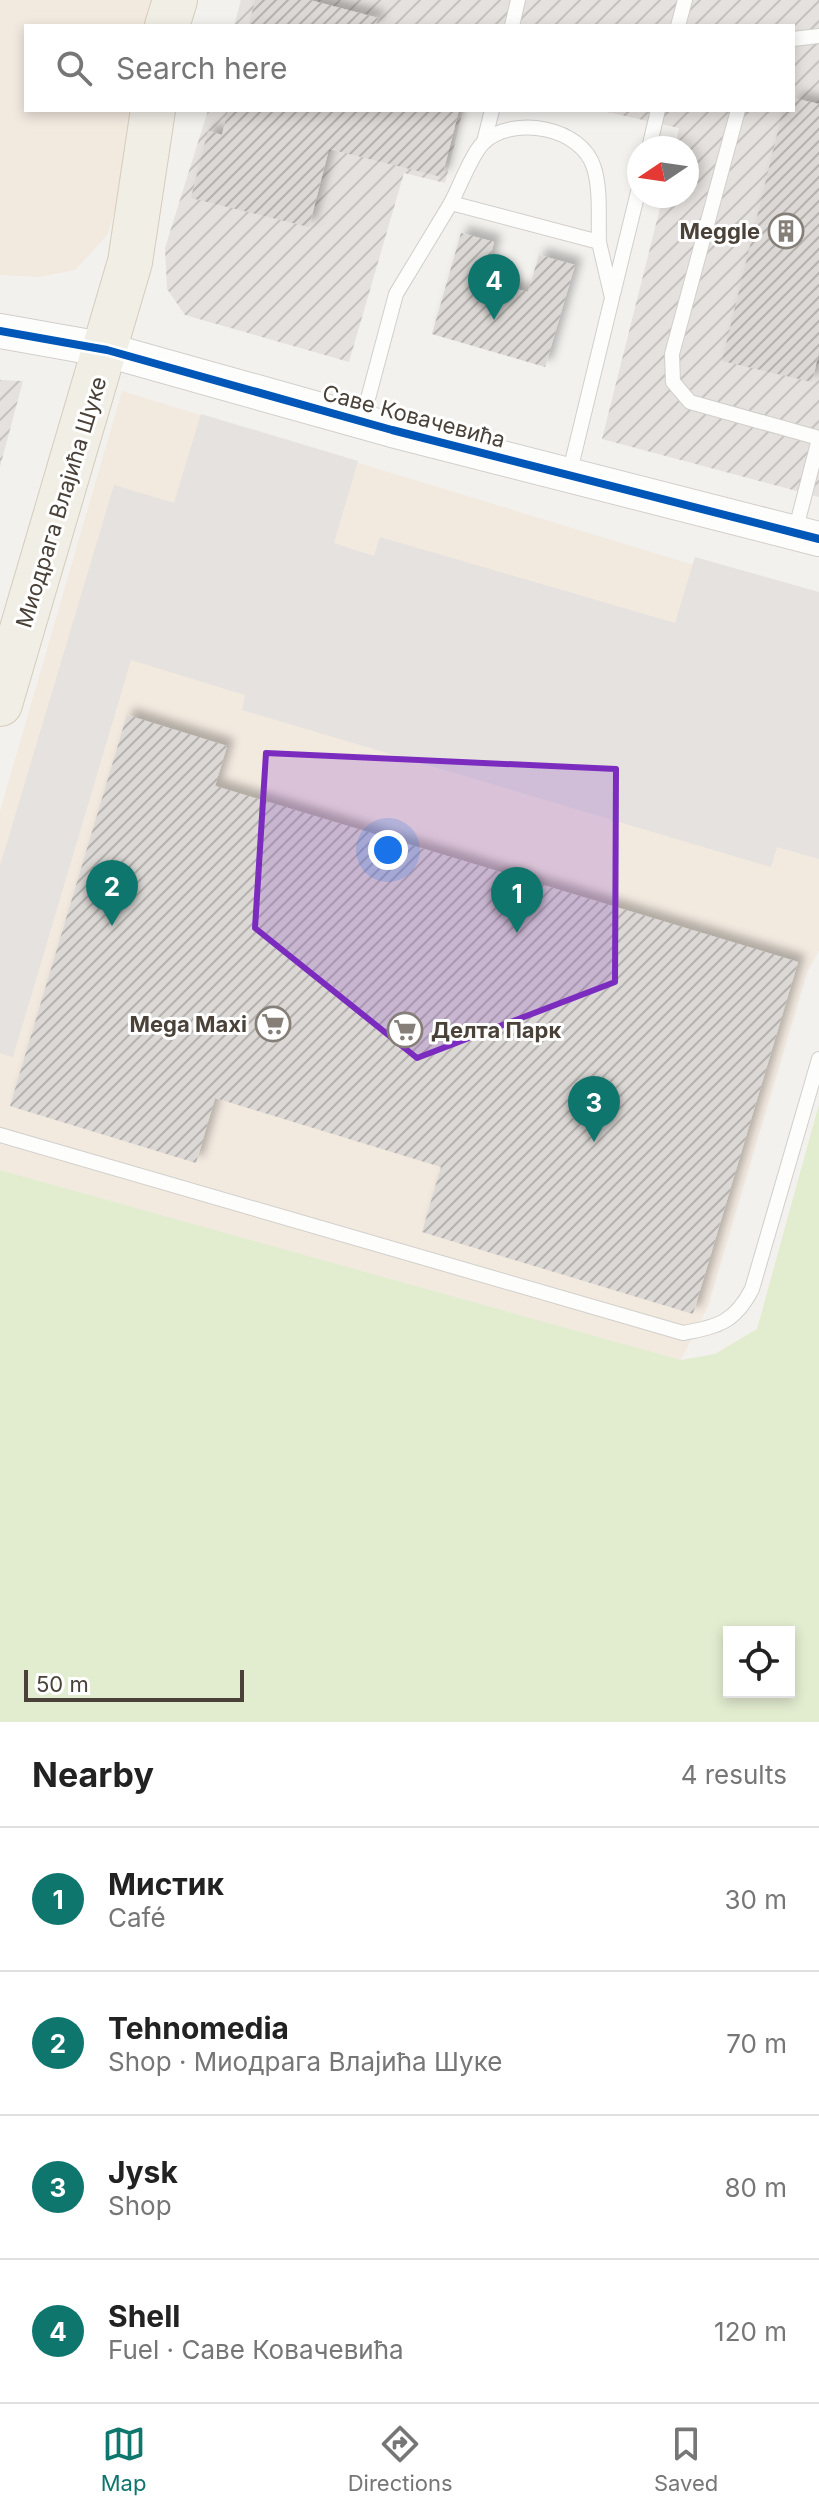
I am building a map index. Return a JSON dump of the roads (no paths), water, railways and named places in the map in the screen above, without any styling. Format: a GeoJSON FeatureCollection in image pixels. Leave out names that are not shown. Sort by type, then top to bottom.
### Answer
{"type":"FeatureCollection","features":[{"type":"Feature","properties":{"kind":"main road"},"geometry":{"type":"LineString","coordinates":[[168,24],[175,0]]}},
{"type":"Feature","properties":{"kind":"main road","name":"Миодрага Влајића Шуке"},"geometry":{"type":"LineString","coordinates":[[0,704],[107,350],[130,262],[153,112]]}},
{"type":"Feature","properties":{"kind":"street","name":"Саве Ковачевића"},"geometry":{"type":"LineString","coordinates":[[0,331],[107,350],[362,422],[807,536]]}},
{"type":"Feature","properties":{"kind":"lane"},"geometry":{"type":"LineString","coordinates":[[512,24],[518,0]]}},
{"type":"Feature","properties":{"kind":"lane"},"geometry":{"type":"LineString","coordinates":[[679,24],[685,0]]}},
{"type":"Feature","properties":{"kind":"lane"},"geometry":{"type":"LineString","coordinates":[[795,39],[819,36]]}},
{"type":"Feature","properties":{"kind":"lane"},"geometry":{"type":"LineString","coordinates":[[362,422],[396,294],[484,142],[492,112]]}},
{"type":"Feature","properties":{"kind":"lane"},"geometry":{"type":"LineString","coordinates":[[652,136],[658,112]]}},
{"type":"Feature","properties":{"kind":"lane"},"geometry":{"type":"LineString","coordinates":[[737,112],[672,354],[673,382],[690,402],[819,438],[807,536]]}},
{"type":"Feature","properties":{"kind":"lane"},"geometry":{"type":"LineString","coordinates":[[484,142],[516,129],[552,129],[583,145],[594,168],[599,242],[612,298]]}},
{"type":"Feature","properties":{"kind":"lane"},"geometry":{"type":"LineString","coordinates":[[451,203],[599,242]]}},
{"type":"Feature","properties":{"kind":"lane"},"geometry":{"type":"LineString","coordinates":[[569,476],[634,208]]}},
{"type":"Feature","properties":{"kind":"lane"},"geometry":{"type":"LineString","coordinates":[[0,1135],[683,1333],[712,1328],[740,1311],[752,1289],[819,1059]]}},
{"type":"Feature","properties":{"kind":"place","name":"Meggle"},"geometry":{"type":"Point","coordinates":[786,231]}},
{"type":"Feature","properties":{"kind":"place","name":"Shell"},"geometry":{"type":"Point","coordinates":[494,320]}},
{"type":"Feature","properties":{"kind":"place","name":"Tehnomedia"},"geometry":{"type":"Point","coordinates":[112,926]}},
{"type":"Feature","properties":{"kind":"place","name":"Мистик"},"geometry":{"type":"Point","coordinates":[517,933]}},
{"type":"Feature","properties":{"kind":"place","name":"Mega Maxi"},"geometry":{"type":"Point","coordinates":[273,1024]}},
{"type":"Feature","properties":{"kind":"place","name":"Делта Парк"},"geometry":{"type":"Point","coordinates":[405,1030]}},
{"type":"Feature","properties":{"kind":"place","name":"Jysk"},"geometry":{"type":"Point","coordinates":[594,1142]}}]}
